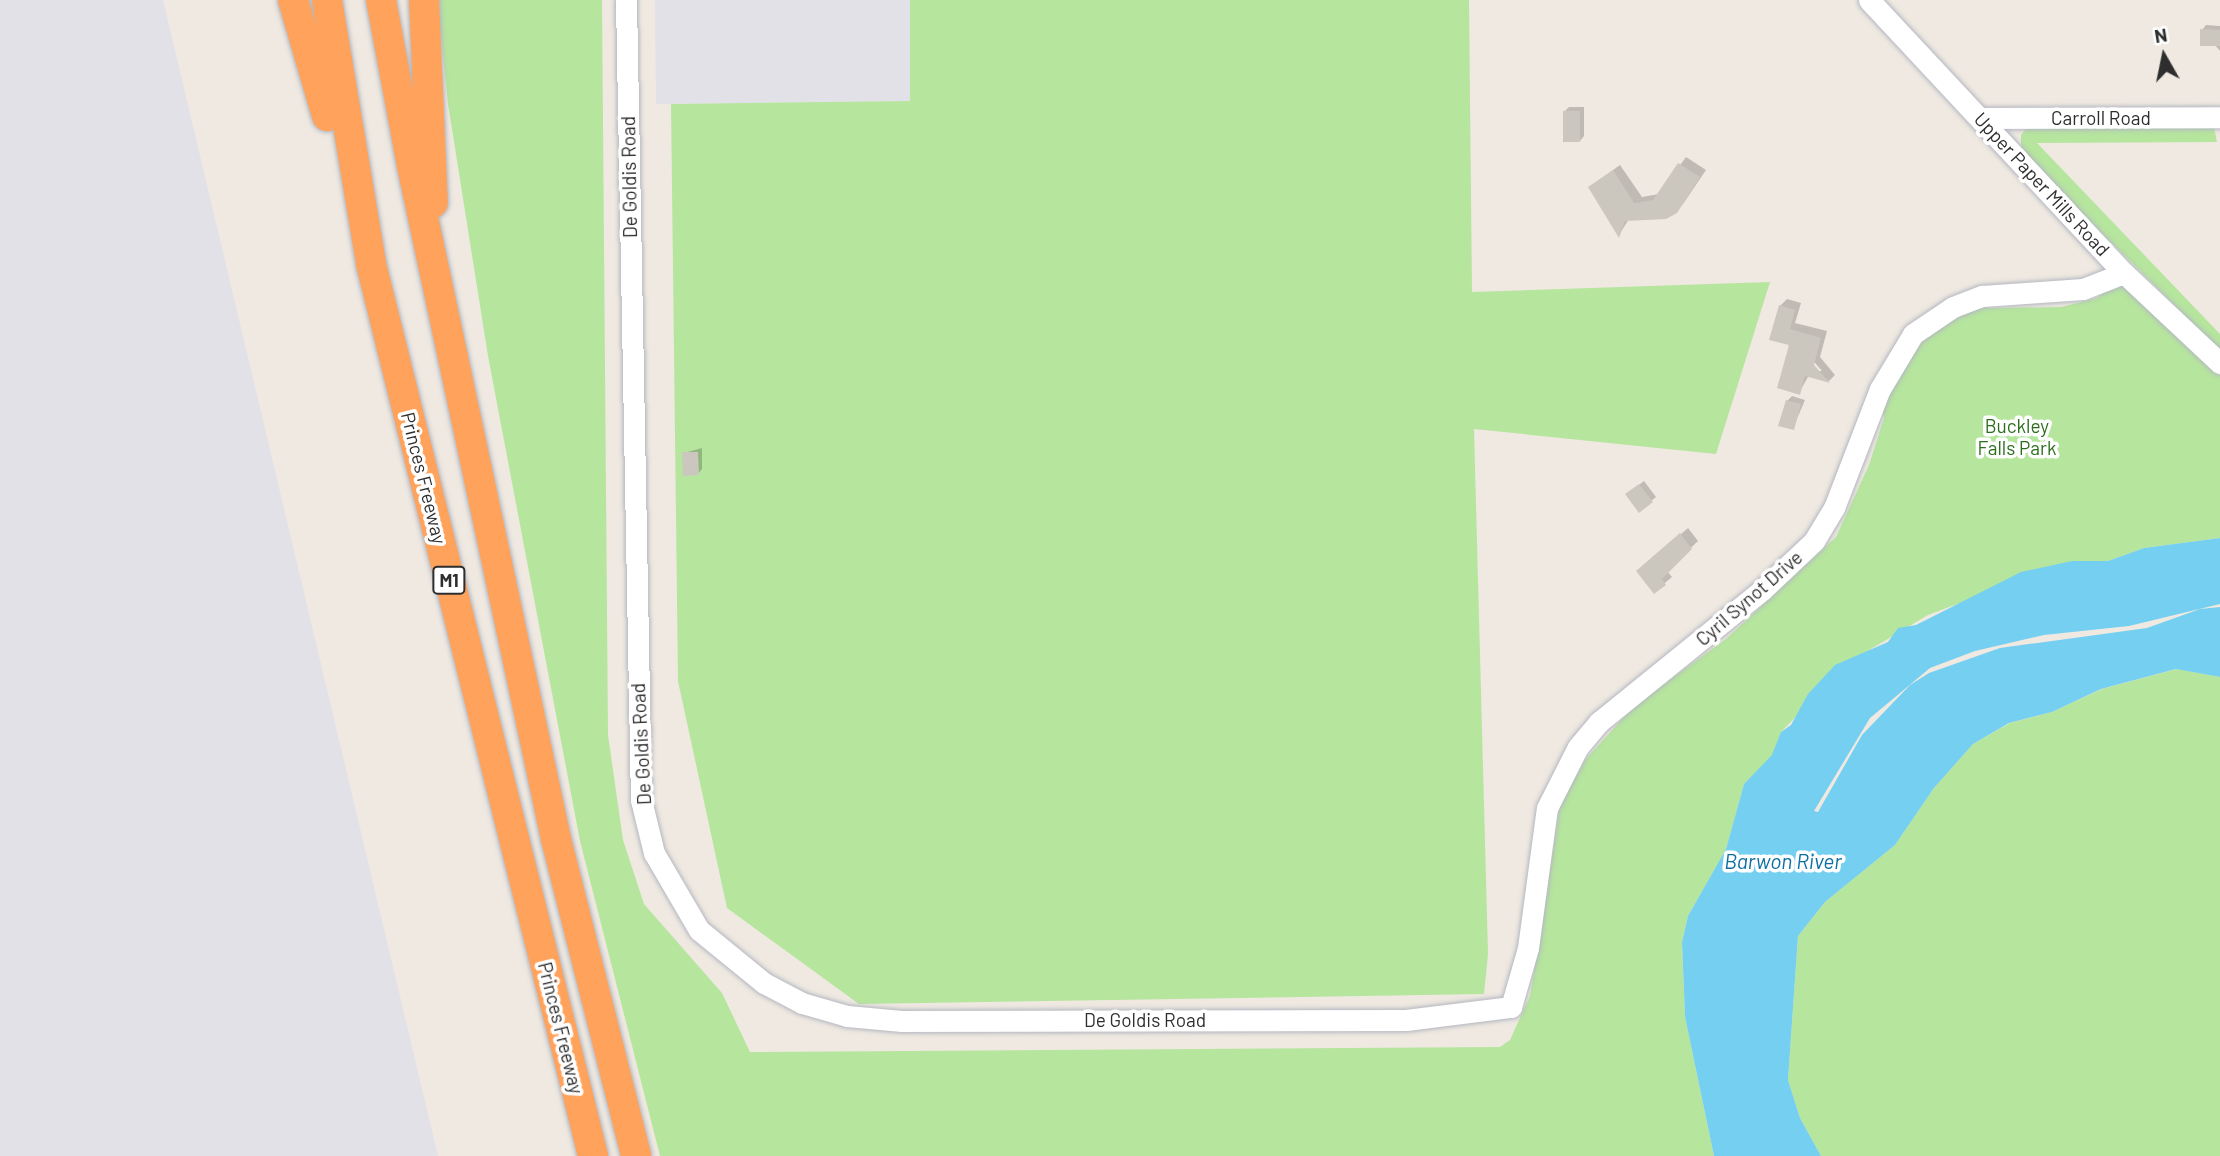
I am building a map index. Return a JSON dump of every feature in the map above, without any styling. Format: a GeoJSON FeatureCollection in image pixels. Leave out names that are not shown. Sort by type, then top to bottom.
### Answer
{"type":"FeatureCollection","features":[{"type":"Feature","properties":{"kind":"highway"},"geometry":{"type":"LineString","coordinates":[[293,0],[370,264]]}},
{"type":"Feature","properties":{"kind":"highway","name":"Princes Freeway"},"geometry":{"type":"LineString","coordinates":[[327,0],[370,264],[593,1156]]}},
{"type":"Feature","properties":{"kind":"highway","name":"Princes Freeway"},"geometry":{"type":"LineString","coordinates":[[381,0],[435,274],[556,839],[636,1156]]}},
{"type":"Feature","properties":{"kind":"highway"},"geometry":{"type":"LineString","coordinates":[[424,0],[435,274]]}},
{"type":"Feature","properties":{"kind":"street","name":"De Goldis Road"},"geometry":{"type":"LineString","coordinates":[[626,0],[641,800],[654,853],[699,930],[764,982],[802,1003],[847,1016],[902,1021],[1406,1020],[1511,1007]]}},
{"type":"Feature","properties":{"kind":"street","name":"Upper Paper Mills Road"},"geometry":{"type":"LineString","coordinates":[[1869,0],[2124,273],[2220,363]]}},
{"type":"Feature","properties":{"kind":"street","name":"Carroll Road"},"geometry":{"type":"LineString","coordinates":[[1982,118],[2220,117]]}},
{"type":"Feature","properties":{"kind":"street","name":"Cyril Synot Drive"},"geometry":{"type":"LineString","coordinates":[[1511,1007],[1528,948],[1547,808],[1578,747],[1599,722],[1762,590],[1814,541],[1834,508],[1880,389],[1913,334],[1953,307],[1982,296],[2083,289],[2124,273]]}},
{"type":"Feature","properties":{"kind":"shaded area"},"geometry":{"type":"Polygon","coordinates":[[[0,0],[163,0],[438,1156],[0,1156],[0,0]]]}},
{"type":"Feature","properties":{"kind":"shaded area"},"geometry":{"type":"Polygon","coordinates":[[[655,0],[910,0],[911,101],[656,104],[655,0]]]}},
{"type":"Feature","properties":{"kind":"green space","name":"Buckley Falls Park"},"geometry":{"type":"Polygon","coordinates":[[[437,0],[602,0],[608,735],[623,840],[644,904],[722,993],[750,1052],[1500,1047],[1510,1040],[1530,996],[1560,806],[1585,760],[1635,705],[1726,639],[1836,537],[1869,465],[1884,418],[1882,408],[1893,385],[1928,329],[1981,304],[1987,308],[2061,307],[2097,298],[2125,277],[2220,366],[2220,538],[2144,548],[2108,561],[2072,561],[1928,615],[1849,662],[1781,732],[1773,755],[1744,784],[1726,849],[1688,916],[1682,942],[1685,1017],[1714,1156],[660,1156],[580,841],[488,356],[448,104],[437,0]]]}},
{"type":"Feature","properties":{"kind":"green space"},"geometry":{"type":"Polygon","coordinates":[[[910,0],[1469,0],[1472,292],[1770,282],[1716,454],[1474,429],[1488,954],[1484,994],[859,1004],[727,908],[678,681],[671,104],[910,101],[910,0]]]}},
{"type":"Feature","properties":{"kind":"green space"},"geometry":{"type":"Polygon","coordinates":[[[2031,123],[2213,123],[2217,142],[2037,143],[2220,334],[2220,350],[2039,171],[2021,147],[2021,135],[2031,123]]]}},
{"type":"Feature","properties":{"kind":"green space"},"geometry":{"type":"Polygon","coordinates":[[[2177,669],[2220,677],[2220,1156],[1821,1156],[1800,1118],[1788,1080],[1798,936],[1825,902],[1895,845],[1934,788],[1973,744],[2010,723],[2052,712],[2102,689],[2177,669]]]}},
{"type":"Feature","properties":{"kind":"water","name":"Barwon River"},"geometry":{"type":"Polygon","coordinates":[[[2220,538],[2220,604],[2129,626],[2044,635],[1975,651],[1930,668],[1870,718],[1814,811],[1818,812],[1862,735],[1910,685],[1929,673],[2000,648],[2147,628],[2200,609],[2220,607],[2220,677],[2176,669],[2101,689],[2052,712],[2009,723],[1973,744],[1934,788],[1895,845],[1825,902],[1798,936],[1788,1080],[1800,1118],[1821,1156],[1714,1156],[1685,1017],[1682,942],[1688,916],[1726,849],[1744,784],[1772,755],[1781,732],[1791,725],[1808,694],[1835,665],[1888,642],[1898,628],[1916,625],[2021,572],[2072,561],[2108,561],[2144,548],[2220,538]]]}},
{"type":"Feature","properties":{"kind":"building"},"geometry":{"type":"Polygon","coordinates":[[[2200,29],[2220,30],[2220,46],[2200,46],[2200,29]]]}},
{"type":"Feature","properties":{"kind":"building"},"geometry":{"type":"Polygon","coordinates":[[[1563,111],[1580,111],[1580,142],[1563,142],[1563,111]]]}},
{"type":"Feature","properties":{"kind":"building"},"geometry":{"type":"Polygon","coordinates":[[[1678,163],[1700,177],[1677,213],[1666,219],[1625,221],[1619,238],[1588,187],[1613,170],[1634,203],[1653,200],[1678,163]]]}},
{"type":"Feature","properties":{"kind":"building"},"geometry":{"type":"Polygon","coordinates":[[[1779,305],[1795,310],[1790,329],[1821,338],[1814,365],[1830,383],[1805,376],[1800,395],[1777,388],[1789,345],[1769,340],[1779,305]]]}},
{"type":"Feature","properties":{"kind":"building"},"geometry":{"type":"Polygon","coordinates":[[[1786,400],[1801,404],[1794,430],[1778,426],[1786,400]]]}},
{"type":"Feature","properties":{"kind":"building"},"geometry":{"type":"Polygon","coordinates":[[[682,452],[698,452],[699,475],[683,476],[682,452]]]}},
{"type":"Feature","properties":{"kind":"building"},"geometry":{"type":"Polygon","coordinates":[[[1639,484],[1653,502],[1639,513],[1625,494],[1639,484]]]}},
{"type":"Feature","properties":{"kind":"building"},"geometry":{"type":"Polygon","coordinates":[[[1680,533],[1692,549],[1662,579],[1666,585],[1654,594],[1636,571],[1680,533]]]}}]}
